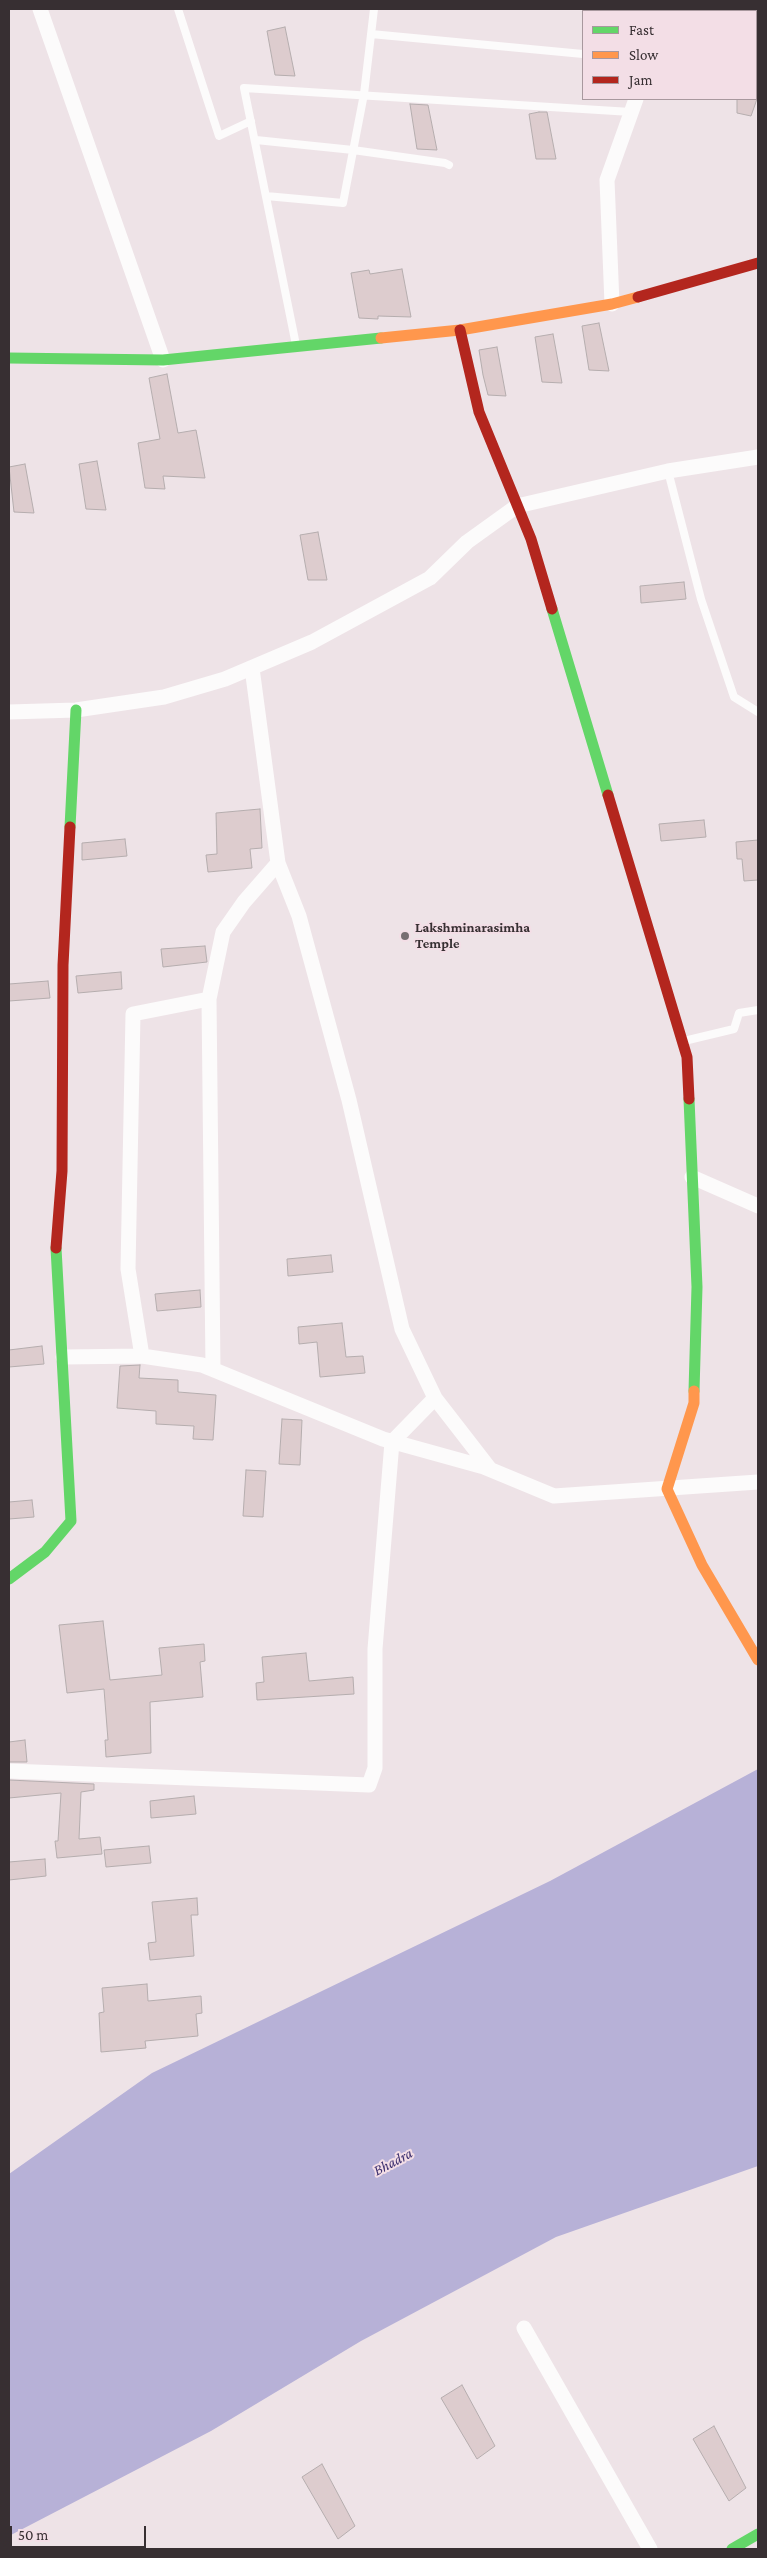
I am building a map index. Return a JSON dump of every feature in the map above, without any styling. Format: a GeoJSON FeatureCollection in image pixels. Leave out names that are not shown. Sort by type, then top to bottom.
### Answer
{"type":"FeatureCollection","features":[{"type":"Feature","properties":{"kind":"main road"},"geometry":{"type":"LineString","coordinates":[[9,358],[163,360],[460,330],[612,304],[758,263]]}},
{"type":"Feature","properties":{"kind":"main road"},"geometry":{"type":"LineString","coordinates":[[460,330],[478,412],[531,539],[687,1056],[697,1287],[694,1403],[667,1489],[702,1565],[758,1660]]}},
{"type":"Feature","properties":{"kind":"main road"},"geometry":{"type":"LineString","coordinates":[[9,1579],[45,1552],[71,1521],[56,1240],[62,1171],[63,965],[76,710]]}},
{"type":"Feature","properties":{"kind":"main road"},"geometry":{"type":"LineString","coordinates":[[732,2549],[758,2534]]}},
{"type":"Feature","properties":{"kind":"street"},"geometry":{"type":"LineString","coordinates":[[40,9],[163,360]]}},
{"type":"Feature","properties":{"kind":"street"},"geometry":{"type":"LineString","coordinates":[[612,304],[607,180],[633,105]]}},
{"type":"Feature","properties":{"kind":"street"},"geometry":{"type":"LineString","coordinates":[[9,712],[76,710],[164,697],[225,679],[312,642],[430,578],[467,542],[517,506],[668,471],[758,457]]}},
{"type":"Feature","properties":{"kind":"street"},"geometry":{"type":"LineString","coordinates":[[252,668],[278,864],[299,916],[349,1100],[402,1329],[435,1398],[490,1469]]}},
{"type":"Feature","properties":{"kind":"street"},"geometry":{"type":"LineString","coordinates":[[213,1369],[209,999],[223,932],[244,902],[278,864]]}},
{"type":"Feature","properties":{"kind":"street"},"geometry":{"type":"LineString","coordinates":[[142,1356],[128,1269],[133,1014],[209,999]]}},
{"type":"Feature","properties":{"kind":"street"},"geometry":{"type":"LineString","coordinates":[[692,1177],[758,1206]]}},
{"type":"Feature","properties":{"kind":"street"},"geometry":{"type":"LineString","coordinates":[[63,1357],[142,1356],[202,1365],[392,1442],[490,1469],[554,1496],[758,1482]]}},
{"type":"Feature","properties":{"kind":"street"},"geometry":{"type":"LineString","coordinates":[[9,1771],[369,1785],[375,1768],[375,1649],[392,1442],[435,1398]]}},
{"type":"Feature","properties":{"kind":"street"},"geometry":{"type":"LineString","coordinates":[[524,2328],[650,2549]]}},
{"type":"Feature","properties":{"kind":"lane"},"geometry":{"type":"LineString","coordinates":[[178,9],[219,136],[251,121]]}},
{"type":"Feature","properties":{"kind":"lane"},"geometry":{"type":"LineString","coordinates":[[266,196],[342,203],[364,94],[374,9]]}},
{"type":"Feature","properties":{"kind":"lane"},"geometry":{"type":"LineString","coordinates":[[371,34],[582,54]]}},
{"type":"Feature","properties":{"kind":"lane"},"geometry":{"type":"LineString","coordinates":[[296,347],[256,140],[244,88],[633,105]]}},
{"type":"Feature","properties":{"kind":"lane"},"geometry":{"type":"LineString","coordinates":[[256,140],[353,150],[445,163],[449,166]]}},
{"type":"Feature","properties":{"kind":"lane"},"geometry":{"type":"LineString","coordinates":[[668,471],[701,599],[734,697],[758,712]]}},
{"type":"Feature","properties":{"kind":"lane"},"geometry":{"type":"LineString","coordinates":[[682,1041],[734,1029],[739,1013],[758,1010]]}},
{"type":"Feature","properties":{"kind":"water","name":"Bhadra"},"geometry":{"type":"Polygon","coordinates":[[[758,1769],[758,2166],[556,2237],[361,2341],[211,2431],[9,2536],[9,2174],[152,2073],[550,1881],[758,1769]]]}},
{"type":"Feature","properties":{"kind":"building"},"geometry":{"type":"Polygon","coordinates":[[[285,27],[295,76],[275,75],[267,31],[285,27]]]}},
{"type":"Feature","properties":{"kind":"building"},"geometry":{"type":"Polygon","coordinates":[[[737,100],[757,100],[751,116],[737,113],[737,100]]]}},
{"type":"Feature","properties":{"kind":"building"},"geometry":{"type":"Polygon","coordinates":[[[410,104],[428,105],[437,150],[417,149],[410,104]]]}},
{"type":"Feature","properties":{"kind":"building"},"geometry":{"type":"Polygon","coordinates":[[[547,112],[556,159],[536,159],[529,114],[547,112]]]}},
{"type":"Feature","properties":{"kind":"building"},"geometry":{"type":"Polygon","coordinates":[[[402,269],[411,317],[378,316],[378,319],[359,318],[351,273],[369,270],[370,274],[402,269]]]}},
{"type":"Feature","properties":{"kind":"building"},"geometry":{"type":"Polygon","coordinates":[[[599,323],[609,371],[589,370],[582,326],[599,323]]]}},
{"type":"Feature","properties":{"kind":"building"},"geometry":{"type":"Polygon","coordinates":[[[553,334],[562,383],[542,382],[535,337],[553,334]]]}},
{"type":"Feature","properties":{"kind":"building"},"geometry":{"type":"Polygon","coordinates":[[[497,347],[506,396],[488,395],[483,375],[479,350],[497,347]]]}},
{"type":"Feature","properties":{"kind":"building"},"geometry":{"type":"Polygon","coordinates":[[[167,374],[178,433],[196,430],[205,478],[163,476],[165,489],[145,488],[138,443],[160,439],[149,378],[167,374]]]}},
{"type":"Feature","properties":{"kind":"building"},"geometry":{"type":"Polygon","coordinates":[[[97,461],[106,510],[86,509],[79,464],[97,461]]]}},
{"type":"Feature","properties":{"kind":"building"},"geometry":{"type":"Polygon","coordinates":[[[25,464],[34,513],[14,512],[9,467],[25,464]]]}},
{"type":"Feature","properties":{"kind":"building"},"geometry":{"type":"Polygon","coordinates":[[[318,532],[327,580],[308,580],[300,535],[318,532]]]}},
{"type":"Feature","properties":{"kind":"building"},"geometry":{"type":"Polygon","coordinates":[[[684,582],[686,599],[641,603],[640,586],[684,582]]]}},
{"type":"Feature","properties":{"kind":"building"},"geometry":{"type":"Polygon","coordinates":[[[260,809],[262,848],[250,849],[252,868],[208,872],[206,855],[217,854],[216,813],[260,809]]]}},
{"type":"Feature","properties":{"kind":"building"},"geometry":{"type":"Polygon","coordinates":[[[704,820],[706,837],[661,841],[659,824],[704,820]]]}},
{"type":"Feature","properties":{"kind":"building"},"geometry":{"type":"Polygon","coordinates":[[[125,839],[127,856],[82,860],[82,843],[125,839]]]}},
{"type":"Feature","properties":{"kind":"building"},"geometry":{"type":"Polygon","coordinates":[[[758,840],[758,880],[744,881],[742,859],[737,859],[736,842],[758,840]]]}},
{"type":"Feature","properties":{"kind":"building"},"geometry":{"type":"Polygon","coordinates":[[[205,946],[207,962],[163,967],[161,949],[205,946]]]}},
{"type":"Feature","properties":{"kind":"building"},"geometry":{"type":"Polygon","coordinates":[[[121,972],[122,989],[78,993],[76,976],[121,972]]]}},
{"type":"Feature","properties":{"kind":"building"},"geometry":{"type":"Polygon","coordinates":[[[48,981],[50,998],[9,1001],[9,984],[48,981]]]}},
{"type":"Feature","properties":{"kind":"building"},"geometry":{"type":"Polygon","coordinates":[[[331,1255],[333,1272],[288,1276],[287,1259],[331,1255]]]}},
{"type":"Feature","properties":{"kind":"building"},"geometry":{"type":"Polygon","coordinates":[[[200,1290],[201,1307],[157,1311],[155,1294],[200,1290]]]}},
{"type":"Feature","properties":{"kind":"building"},"geometry":{"type":"Polygon","coordinates":[[[342,1323],[346,1357],[363,1356],[365,1373],[320,1377],[317,1342],[299,1344],[298,1327],[342,1323]]]}},
{"type":"Feature","properties":{"kind":"building"},"geometry":{"type":"Polygon","coordinates":[[[42,1346],[44,1364],[9,1367],[9,1350],[42,1346]]]}},
{"type":"Feature","properties":{"kind":"building"},"geometry":{"type":"Polygon","coordinates":[[[140,1365],[139,1378],[178,1380],[178,1392],[216,1395],[213,1440],[193,1439],[194,1426],[156,1424],[156,1411],[117,1408],[120,1366],[140,1365]]]}},
{"type":"Feature","properties":{"kind":"building"},"geometry":{"type":"Polygon","coordinates":[[[282,1419],[302,1420],[300,1465],[279,1464],[282,1419]]]}},
{"type":"Feature","properties":{"kind":"building"},"geometry":{"type":"Polygon","coordinates":[[[246,1470],[266,1471],[263,1517],[243,1516],[246,1470]]]}},
{"type":"Feature","properties":{"kind":"building"},"geometry":{"type":"Polygon","coordinates":[[[32,1500],[34,1517],[9,1519],[9,1502],[32,1500]]]}},
{"type":"Feature","properties":{"kind":"building"},"geometry":{"type":"Polygon","coordinates":[[[103,1621],[110,1680],[162,1675],[159,1648],[204,1644],[205,1661],[200,1662],[203,1697],[150,1702],[151,1753],[106,1757],[105,1740],[108,1740],[104,1689],[67,1693],[59,1625],[103,1621]]]}},
{"type":"Feature","properties":{"kind":"building"},"geometry":{"type":"Polygon","coordinates":[[[306,1653],[309,1681],[353,1677],[354,1694],[257,1700],[256,1683],[264,1682],[262,1657],[306,1653]]]}},
{"type":"Feature","properties":{"kind":"building"},"geometry":{"type":"Polygon","coordinates":[[[25,1740],[27,1762],[9,1762],[9,1742],[25,1740]]]}},
{"type":"Feature","properties":{"kind":"building"},"geometry":{"type":"Polygon","coordinates":[[[9,1780],[94,1784],[94,1790],[81,1792],[79,1839],[100,1837],[102,1854],[57,1858],[55,1841],[58,1841],[61,1793],[9,1798],[9,1780]]]}},
{"type":"Feature","properties":{"kind":"building"},"geometry":{"type":"Polygon","coordinates":[[[194,1796],[196,1814],[151,1818],[150,1801],[194,1796]]]}},
{"type":"Feature","properties":{"kind":"building"},"geometry":{"type":"Polygon","coordinates":[[[149,1846],[151,1863],[106,1867],[104,1850],[149,1846]]]}},
{"type":"Feature","properties":{"kind":"building"},"geometry":{"type":"Polygon","coordinates":[[[45,1859],[46,1876],[9,1880],[9,1862],[45,1859]]]}},
{"type":"Feature","properties":{"kind":"building"},"geometry":{"type":"Polygon","coordinates":[[[197,1898],[198,1915],[191,1915],[194,1956],[150,1960],[148,1943],[156,1942],[152,1902],[197,1898]]]}},
{"type":"Feature","properties":{"kind":"building"},"geometry":{"type":"Polygon","coordinates":[[[147,1984],[148,2001],[201,1996],[202,2013],[196,2014],[198,2036],[145,2041],[146,2048],[101,2052],[99,2013],[104,2012],[102,1988],[147,1984]]]}},
{"type":"Feature","properties":{"kind":"building"},"geometry":{"type":"Polygon","coordinates":[[[462,2385],[495,2446],[477,2459],[441,2398],[462,2385]]]}},
{"type":"Feature","properties":{"kind":"building"},"geometry":{"type":"Polygon","coordinates":[[[714,2426],[746,2488],[729,2501],[693,2439],[714,2426]]]}},
{"type":"Feature","properties":{"kind":"building"},"geometry":{"type":"Polygon","coordinates":[[[322,2464],[355,2526],[338,2539],[302,2477],[322,2464]]]}},
{"type":"Feature","properties":{"kind":"traffic: fast"},"geometry":{"type":"LineString","coordinates":[[9,358],[163,360],[381,338]]}},
{"type":"Feature","properties":{"kind":"traffic: fast"},"geometry":{"type":"LineString","coordinates":[[552,609],[608,795]]}},
{"type":"Feature","properties":{"kind":"traffic: fast"},"geometry":{"type":"LineString","coordinates":[[70,827],[76,710]]}},
{"type":"Feature","properties":{"kind":"traffic: fast"},"geometry":{"type":"LineString","coordinates":[[689,1099],[697,1287],[694,1391]]}},
{"type":"Feature","properties":{"kind":"traffic: fast"},"geometry":{"type":"LineString","coordinates":[[9,1579],[45,1552],[71,1521],[56,1248]]}},
{"type":"Feature","properties":{"kind":"traffic: fast"},"geometry":{"type":"LineString","coordinates":[[732,2549],[758,2534]]}},
{"type":"Feature","properties":{"kind":"traffic: slow"},"geometry":{"type":"LineString","coordinates":[[381,338],[460,330],[612,304],[638,297]]}},
{"type":"Feature","properties":{"kind":"traffic: slow"},"geometry":{"type":"LineString","coordinates":[[694,1391],[694,1403],[667,1489],[702,1565],[758,1660]]}},
{"type":"Feature","properties":{"kind":"traffic: jam"},"geometry":{"type":"LineString","coordinates":[[638,297],[758,263]]}},
{"type":"Feature","properties":{"kind":"traffic: jam"},"geometry":{"type":"LineString","coordinates":[[460,330],[479,412],[531,539],[552,609]]}},
{"type":"Feature","properties":{"kind":"traffic: jam"},"geometry":{"type":"LineString","coordinates":[[608,795],[687,1057],[689,1099]]}},
{"type":"Feature","properties":{"kind":"traffic: jam"},"geometry":{"type":"LineString","coordinates":[[56,1248],[62,1171],[63,965],[70,827]]}},
{"type":"Feature","properties":{"kind":"place","name":"Lakshminarasimha Temple"},"geometry":{"type":"Point","coordinates":[405,936]}}]}
